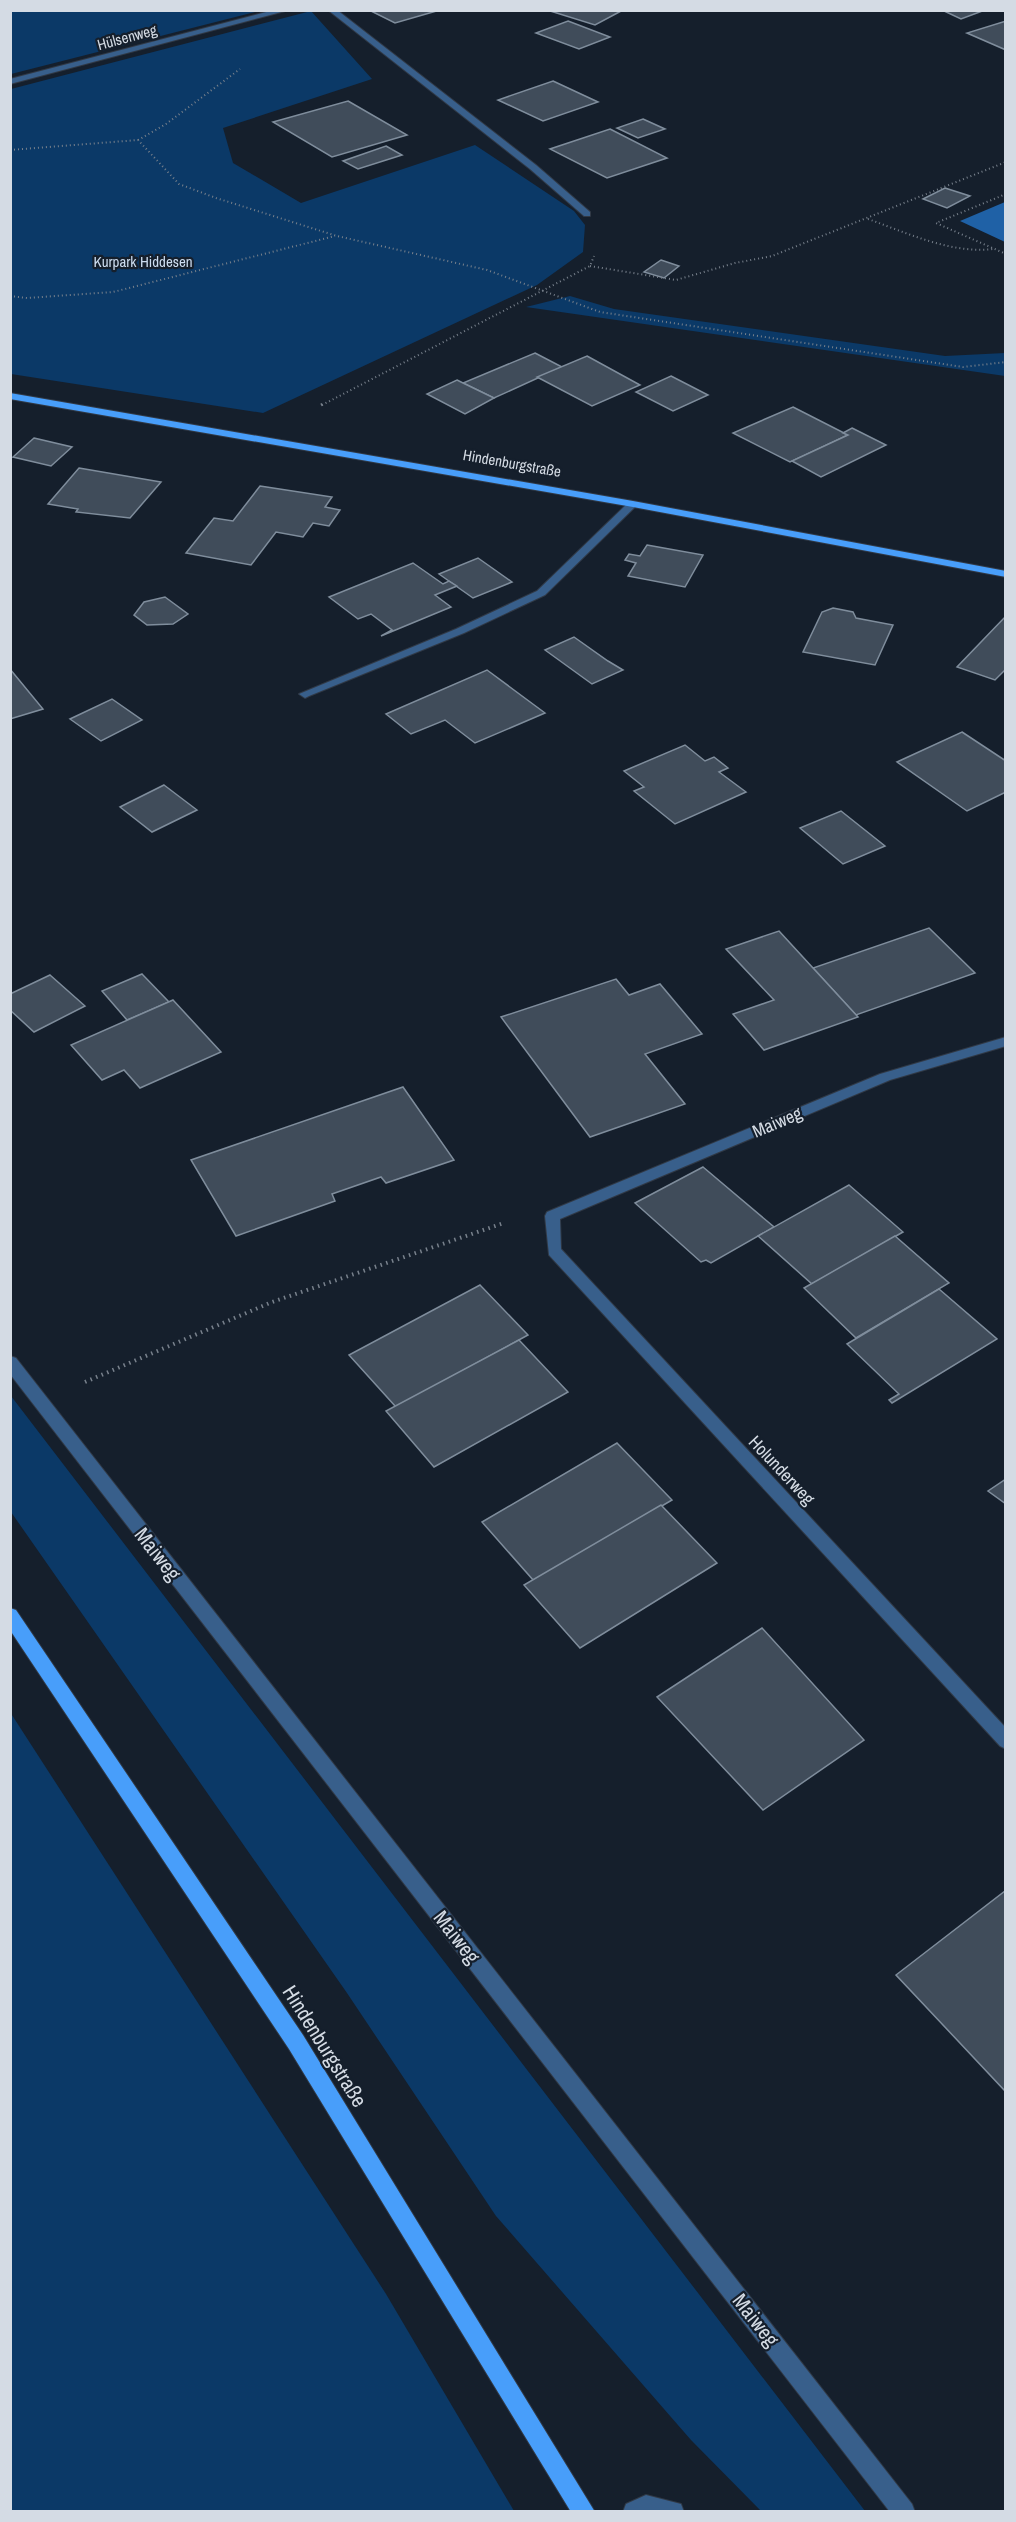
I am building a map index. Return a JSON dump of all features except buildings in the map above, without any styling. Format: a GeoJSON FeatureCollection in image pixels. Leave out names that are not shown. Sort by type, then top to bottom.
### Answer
{"type":"FeatureCollection","features":[{"type":"Feature","properties":{"kind":"main road","name":"Hindenburgstraße"},"geometry":{"type":"LineString","coordinates":[[10,396],[633,504],[1005,574]]}},
{"type":"Feature","properties":{"kind":"main road","name":"Hindenburgstraße"},"geometry":{"type":"LineString","coordinates":[[10,1615],[296,2042],[584,2511]]}},
{"type":"Feature","properties":{"kind":"street","name":"Hülsenweg"},"geometry":{"type":"LineString","coordinates":[[10,82],[285,10]]}},
{"type":"Feature","properties":{"kind":"street"},"geometry":{"type":"LineString","coordinates":[[332,10],[533,167],[587,214]]}},
{"type":"Feature","properties":{"kind":"street"},"geometry":{"type":"LineString","coordinates":[[306,694],[460,631],[541,593],[633,504]]}},
{"type":"Feature","properties":{"kind":"street","name":"Maiweg"},"geometry":{"type":"LineString","coordinates":[[552,1216],[885,1077],[1005,1041]]}},
{"type":"Feature","properties":{"kind":"street","name":"Holunderweg"},"geometry":{"type":"LineString","coordinates":[[552,1216],[554,1251],[1005,1742]]}},
{"type":"Feature","properties":{"kind":"street","name":"Maiweg"},"geometry":{"type":"LineString","coordinates":[[10,1362],[904,2511]]}},
{"type":"Feature","properties":{"kind":"street"},"geometry":{"type":"LineString","coordinates":[[633,2511],[646,2506],[673,2511]]}},
{"type":"Feature","properties":{"kind":"path"},"geometry":{"type":"LineString","coordinates":[[10,150],[138,140],[166,124],[235,70],[246,67]]}},
{"type":"Feature","properties":{"kind":"path"},"geometry":{"type":"LineString","coordinates":[[138,140],[180,184],[216,198],[337,236],[487,270],[600,312],[963,367],[1005,362]]}},
{"type":"Feature","properties":{"kind":"path"},"geometry":{"type":"LineString","coordinates":[[590,266],[676,280],[735,263],[772,256],[1005,162]]}},
{"type":"Feature","properties":{"kind":"path"},"geometry":{"type":"LineString","coordinates":[[1005,194],[936,223],[1005,254]]}},
{"type":"Feature","properties":{"kind":"path"},"geometry":{"type":"LineString","coordinates":[[316,409],[325,402],[590,266],[601,242],[587,214]]}},
{"type":"Feature","properties":{"kind":"path"},"geometry":{"type":"LineString","coordinates":[[867,219],[963,248],[982,252],[994,249]]}},
{"type":"Feature","properties":{"kind":"path"},"geometry":{"type":"LineString","coordinates":[[10,296],[27,298],[113,292],[337,236]]}},
{"type":"Feature","properties":{"kind":"path"},"geometry":{"type":"LineString","coordinates":[[40,1401],[272,1302],[495,1225],[552,1216]]}},
{"type":"Feature","properties":{"kind":"green space"},"geometry":{"type":"Polygon","coordinates":[[[11,10],[259,11],[11,74],[11,10]]]}},
{"type":"Feature","properties":{"kind":"green space","name":"Kurpark Hiddesen"},"geometry":{"type":"Polygon","coordinates":[[[311,11],[372,79],[223,128],[233,163],[301,203],[475,145],[574,211],[585,225],[583,252],[537,285],[263,413],[11,374],[11,89],[311,11]]]}},
{"type":"Feature","properties":{"kind":"green space"},"geometry":{"type":"Polygon","coordinates":[[[570,296],[614,309],[945,356],[1005,353],[1005,376],[526,307],[570,296]]]}},
{"type":"Feature","properties":{"kind":"green space"},"geometry":{"type":"Polygon","coordinates":[[[11,1396],[865,2511],[761,2511],[691,2440],[496,2216],[347,1993],[11,1512],[11,1396]]]}},
{"type":"Feature","properties":{"kind":"green space"},"geometry":{"type":"Polygon","coordinates":[[[10,1712],[386,2294],[514,2511],[11,2511],[10,1712]]]}},
{"type":"Feature","properties":{"kind":"shaded area"},"geometry":{"type":"Polygon","coordinates":[[[1005,202],[1005,242],[960,221],[1005,202]]]}}]}
